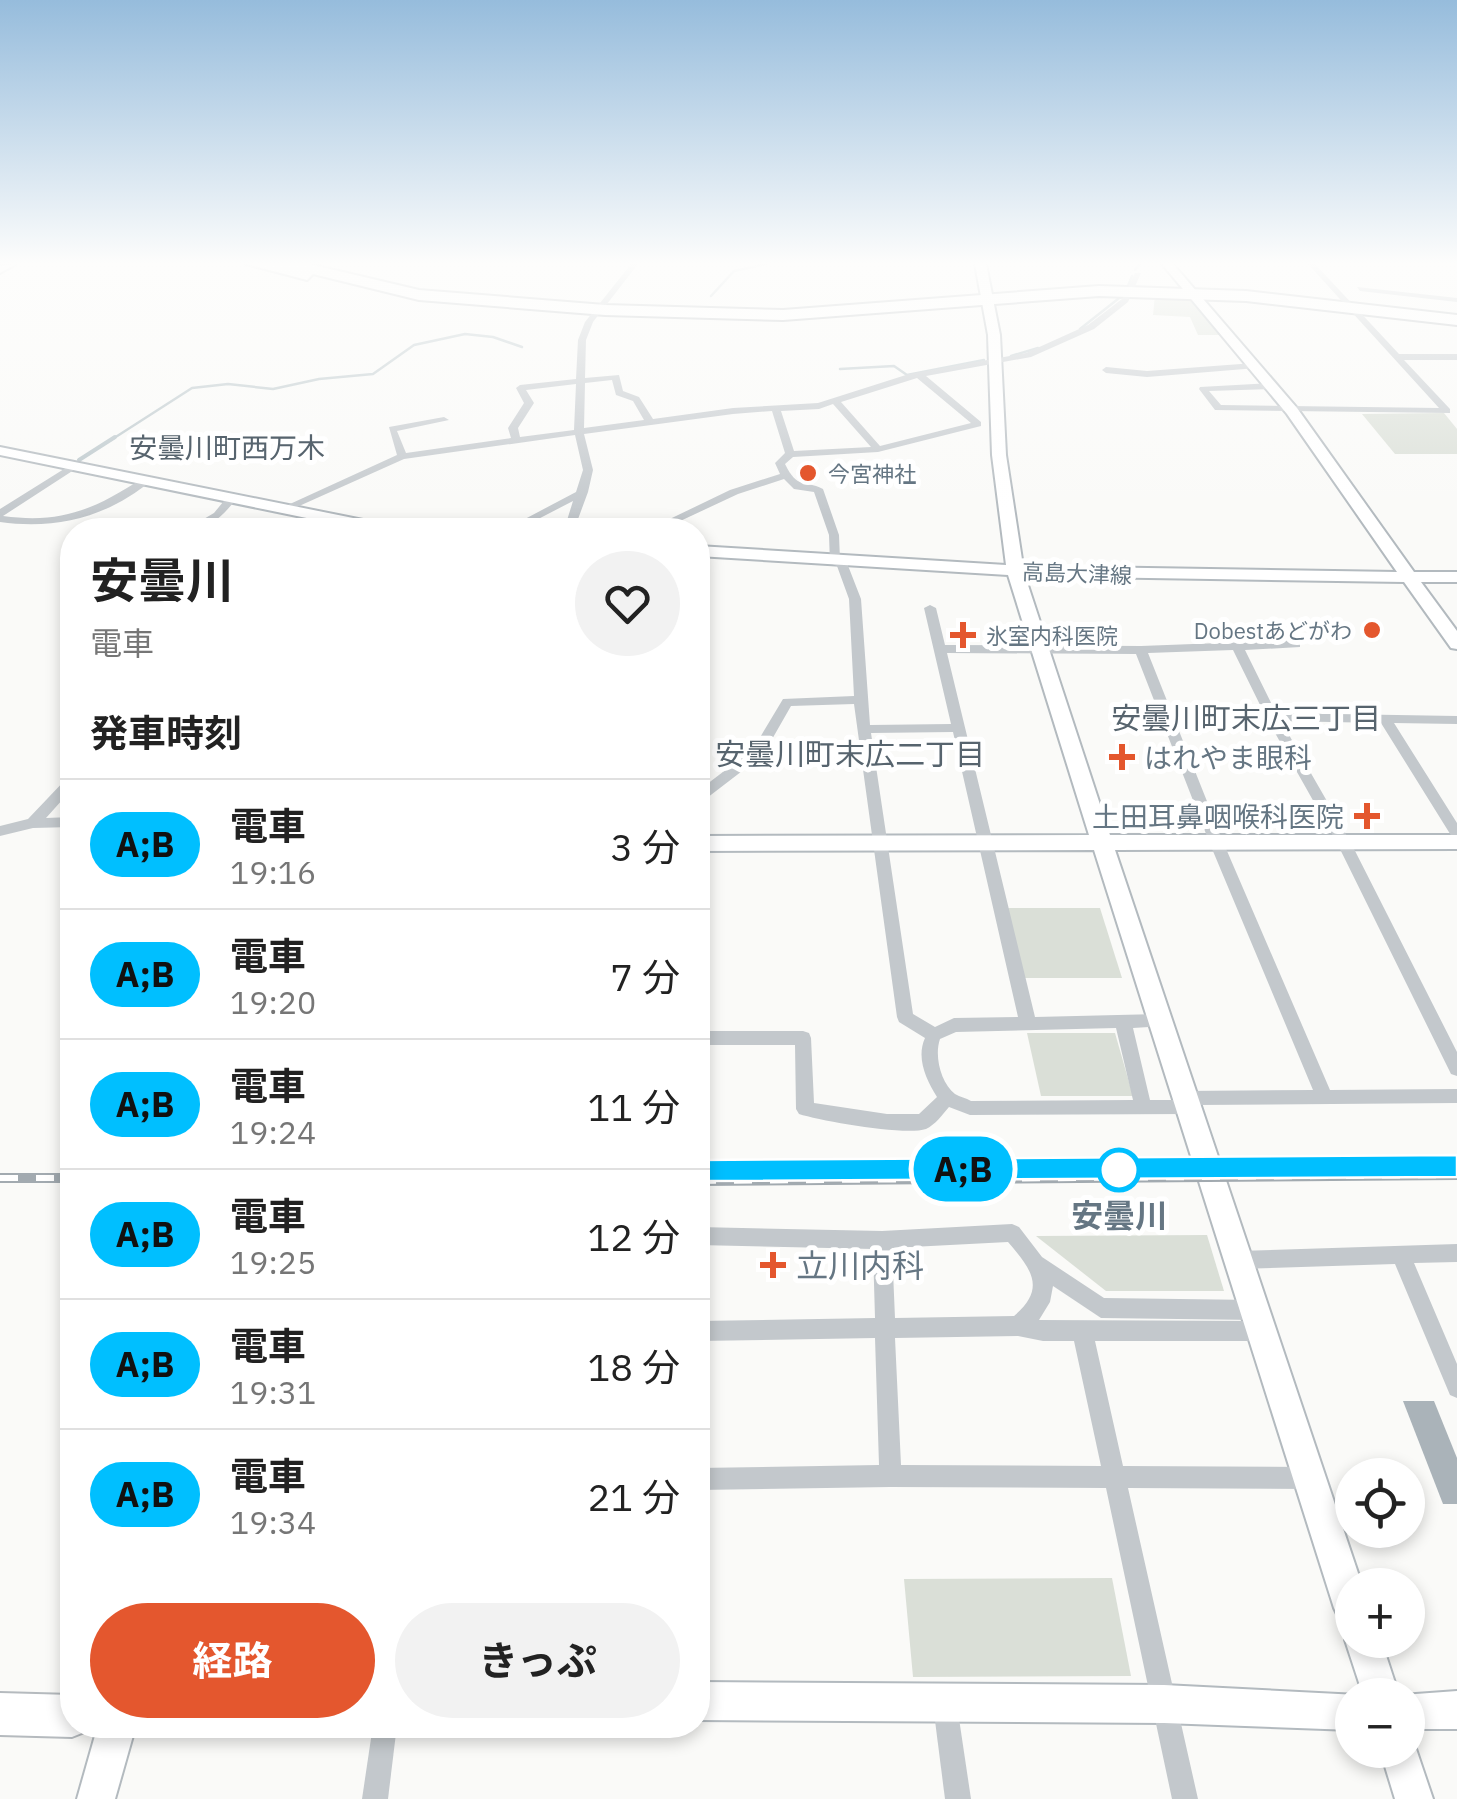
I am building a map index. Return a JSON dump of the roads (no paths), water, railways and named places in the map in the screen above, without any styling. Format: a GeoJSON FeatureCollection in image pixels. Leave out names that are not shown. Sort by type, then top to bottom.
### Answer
{"type":"FeatureCollection","features":[{"type":"Feature","properties":{"kind":"main road"},"geometry":{"type":"LineString","coordinates":[[0,1714],[60,1716]]}},
{"type":"Feature","properties":{"kind":"street"},"geometry":{"type":"LineString","coordinates":[[573,518],[583,492],[588,458],[579,431],[582,348]]}},
{"type":"Feature","properties":{"kind":"street"},"geometry":{"type":"LineString","coordinates":[[994,348],[1000,472],[1015,570],[1339,1568]]}},
{"type":"Feature","properties":{"kind":"street"},"geometry":{"type":"LineString","coordinates":[[284,509],[402,456],[732,411],[837,403],[919,375],[1028,355],[1045,348]]}},
{"type":"Feature","properties":{"kind":"street"},"geometry":{"type":"LineString","coordinates":[[1238,348],[1292,412],[1457,644]]}},
{"type":"Feature","properties":{"kind":"street"},"geometry":{"type":"LineString","coordinates":[[1272,386],[1203,389],[1218,408],[1292,412],[1447,411],[1387,348]]}},
{"type":"Feature","properties":{"kind":"street"},"geometry":{"type":"LineString","coordinates":[[1396,357],[1457,357]]}},
{"type":"Feature","properties":{"kind":"street"},"geometry":{"type":"LineString","coordinates":[[1106,370],[1147,374],[1254,366]]}},
{"type":"Feature","properties":{"kind":"street"},"geometry":{"type":"LineString","coordinates":[[919,375],[978,424],[878,449],[790,454],[780,463],[798,486],[818,489],[839,563],[855,599],[860,700],[905,1017],[934,1035]]}},
{"type":"Feature","properties":{"kind":"street"},"geometry":{"type":"LineString","coordinates":[[516,440],[514,428],[529,403],[520,388],[582,380],[616,378],[618,393],[636,399],[651,424]]}},
{"type":"Feature","properties":{"kind":"street"},"geometry":{"type":"LineString","coordinates":[[837,403],[878,449]]}},
{"type":"Feature","properties":{"kind":"street"},"geometry":{"type":"LineString","coordinates":[[776,410],[790,454]]}},
{"type":"Feature","properties":{"kind":"street"},"geometry":{"type":"LineString","coordinates":[[402,456],[392,429],[444,420]]}},
{"type":"Feature","properties":{"kind":"street"},"geometry":{"type":"LineString","coordinates":[[0,451],[329,518]]}},
{"type":"Feature","properties":{"kind":"street"},"geometry":{"type":"LineString","coordinates":[[0,516],[76,466]]}},
{"type":"Feature","properties":{"kind":"street"},"geometry":{"type":"LineString","coordinates":[[678,518],[734,492],[786,475]]}},
{"type":"Feature","properties":{"kind":"street"},"geometry":{"type":"LineString","coordinates":[[68,518],[94,514],[147,480]]}},
{"type":"Feature","properties":{"kind":"street"},"geometry":{"type":"LineString","coordinates":[[532,518],[583,492]]}},
{"type":"Feature","properties":{"kind":"street"},"geometry":{"type":"LineString","coordinates":[[212,518],[232,498]]}},
{"type":"Feature","properties":{"kind":"street"},"geometry":{"type":"LineString","coordinates":[[0,516],[43,522],[60,519]]}},
{"type":"Feature","properties":{"kind":"street","name":"高島大津線"},"geometry":{"type":"LineString","coordinates":[[710,553],[1105,575],[1457,577]]}},
{"type":"Feature","properties":{"kind":"street"},"geometry":{"type":"LineString","coordinates":[[930,608],[1028,1023]]}},
{"type":"Feature","properties":{"kind":"street"},"geometry":{"type":"LineString","coordinates":[[942,649],[1141,650],[1296,644]]}},
{"type":"Feature","properties":{"kind":"street"},"geometry":{"type":"LineString","coordinates":[[1237,646],[1272,717],[1344,843],[1457,1069]]}},
{"type":"Feature","properties":{"kind":"street"},"geometry":{"type":"LineString","coordinates":[[1141,650],[1324,1097]]}},
{"type":"Feature","properties":{"kind":"street"},"geometry":{"type":"LineString","coordinates":[[778,688],[787,702]]}},
{"type":"Feature","properties":{"kind":"street"},"geometry":{"type":"LineString","coordinates":[[787,702],[860,700]]}},
{"type":"Feature","properties":{"kind":"street"},"geometry":{"type":"LineString","coordinates":[[710,789],[758,752],[787,702]]}},
{"type":"Feature","properties":{"kind":"street"},"geometry":{"type":"LineString","coordinates":[[1272,717],[1457,720]]}},
{"type":"Feature","properties":{"kind":"street"},"geometry":{"type":"LineString","coordinates":[[1386,720],[1457,834]]}},
{"type":"Feature","properties":{"kind":"street"},"geometry":{"type":"LineString","coordinates":[[867,729],[959,728]]}},
{"type":"Feature","properties":{"kind":"street"},"geometry":{"type":"LineString","coordinates":[[33,823],[60,794]]}},
{"type":"Feature","properties":{"kind":"street"},"geometry":{"type":"LineString","coordinates":[[0,832],[33,823],[60,822]]}},
{"type":"Feature","properties":{"kind":"street"},"geometry":{"type":"LineString","coordinates":[[710,844],[1457,842]]}},
{"type":"Feature","properties":{"kind":"street"},"geometry":{"type":"LineString","coordinates":[[1159,1021],[954,1024],[934,1035],[929,1047],[933,1074],[946,1098],[970,1108],[1457,1096]]}},
{"type":"Feature","properties":{"kind":"street"},"geometry":{"type":"LineString","coordinates":[[1122,1022],[1143,1106]]}},
{"type":"Feature","properties":{"kind":"street"},"geometry":{"type":"LineString","coordinates":[[710,1038],[802,1038],[805,1110],[887,1122],[922,1122],[946,1098]]}},
{"type":"Feature","properties":{"kind":"street"},"geometry":{"type":"LineString","coordinates":[[710,1236],[882,1240],[1012,1232],[1041,1266],[1100,1308],[1259,1321]]}},
{"type":"Feature","properties":{"kind":"street"},"geometry":{"type":"LineString","coordinates":[[882,1240],[890,1476]]}},
{"type":"Feature","properties":{"kind":"street"},"geometry":{"type":"LineString","coordinates":[[1238,1260],[1457,1253]]}},
{"type":"Feature","properties":{"kind":"street"},"geometry":{"type":"LineString","coordinates":[[1400,1254],[1457,1388]]}},
{"type":"Feature","properties":{"kind":"street"},"geometry":{"type":"LineString","coordinates":[[1018,1326],[1041,1303],[1041,1266]]}},
{"type":"Feature","properties":{"kind":"street"},"geometry":{"type":"LineString","coordinates":[[710,1331],[1018,1326],[1082,1330],[1259,1321]]}},
{"type":"Feature","properties":{"kind":"street"},"geometry":{"type":"LineString","coordinates":[[1082,1330],[1184,1799]]}},
{"type":"Feature","properties":{"kind":"street"},"geometry":{"type":"LineString","coordinates":[[710,1480],[890,1476],[1310,1478]]}},
{"type":"Feature","properties":{"kind":"street"},"geometry":{"type":"LineString","coordinates":[[710,1701],[1164,1704],[1335,1709]]}},
{"type":"Feature","properties":{"kind":"street"},"geometry":{"type":"LineString","coordinates":[[946,1704],[958,1799]]}},
{"type":"Feature","properties":{"kind":"street"},"geometry":{"type":"LineString","coordinates":[[1425,1711],[1457,1710]]}},
{"type":"Feature","properties":{"kind":"street"},"geometry":{"type":"LineString","coordinates":[[96,1799],[113,1738]]}},
{"type":"Feature","properties":{"kind":"street"},"geometry":{"type":"LineString","coordinates":[[375,1799],[383,1738]]}},
{"type":"Feature","properties":{"kind":"street"},"geometry":{"type":"LineString","coordinates":[[1405,1768],[1414,1799]]}},
{"type":"Feature","properties":{"kind":"waterway"},"geometry":{"type":"LineString","coordinates":[[111,440],[192,388],[228,384],[273,389],[319,379],[373,374],[410,348]]}},
{"type":"Feature","properties":{"kind":"waterway"},"geometry":{"type":"LineString","coordinates":[[1011,356],[1038,348]]}},
{"type":"Feature","properties":{"kind":"waterway"},"geometry":{"type":"LineString","coordinates":[[840,369],[894,366],[907,375],[984,360]]}},
{"type":"Feature","properties":{"kind":"waterway"},"geometry":{"type":"LineString","coordinates":[[79,460],[115,437]]}},
{"type":"Feature","properties":{"kind":"railway"},"geometry":{"type":"LineString","coordinates":[[710,1181],[1457,1175]]}},
{"type":"Feature","properties":{"kind":"railway"},"geometry":{"type":"LineString","coordinates":[[0,1178],[60,1178]]}},
{"type":"Feature","properties":{"kind":"train","name":"A;B"},"geometry":{"type":"LineString","coordinates":[[710,1170],[1457,1166]]}},
{"type":"Feature","properties":{"kind":"place","name":"今宮神社"},"geometry":{"type":"Point","coordinates":[808,473]}},
{"type":"Feature","properties":{"kind":"place","name":"Dobestあどがわ"},"geometry":{"type":"Point","coordinates":[1372,630]}},
{"type":"Feature","properties":{"kind":"place","name":"氷室内科医院"},"geometry":{"type":"Point","coordinates":[963,635]}},
{"type":"Feature","properties":{"kind":"place","name":"はれやま眼科"},"geometry":{"type":"Point","coordinates":[1122,757]}},
{"type":"Feature","properties":{"kind":"place","name":"土田耳鼻咽喉科医院"},"geometry":{"type":"Point","coordinates":[1367,816]}},
{"type":"Feature","properties":{"kind":"place","name":"安曇川"},"geometry":{"type":"Point","coordinates":[1119,1170]}},
{"type":"Feature","properties":{"kind":"place","name":"立川内科"},"geometry":{"type":"Point","coordinates":[773,1265]}},
{"type":"Feature","properties":{"kind":"district","name":"安曇川町西万木"},"geometry":{"type":"Point","coordinates":[227,447]}},
{"type":"Feature","properties":{"kind":"district","name":"安曇川町末広三丁目"},"geometry":{"type":"Point","coordinates":[1246,717]}},
{"type":"Feature","properties":{"kind":"district","name":"安曇川町末広二丁目"},"geometry":{"type":"Point","coordinates":[850,753]}}]}
